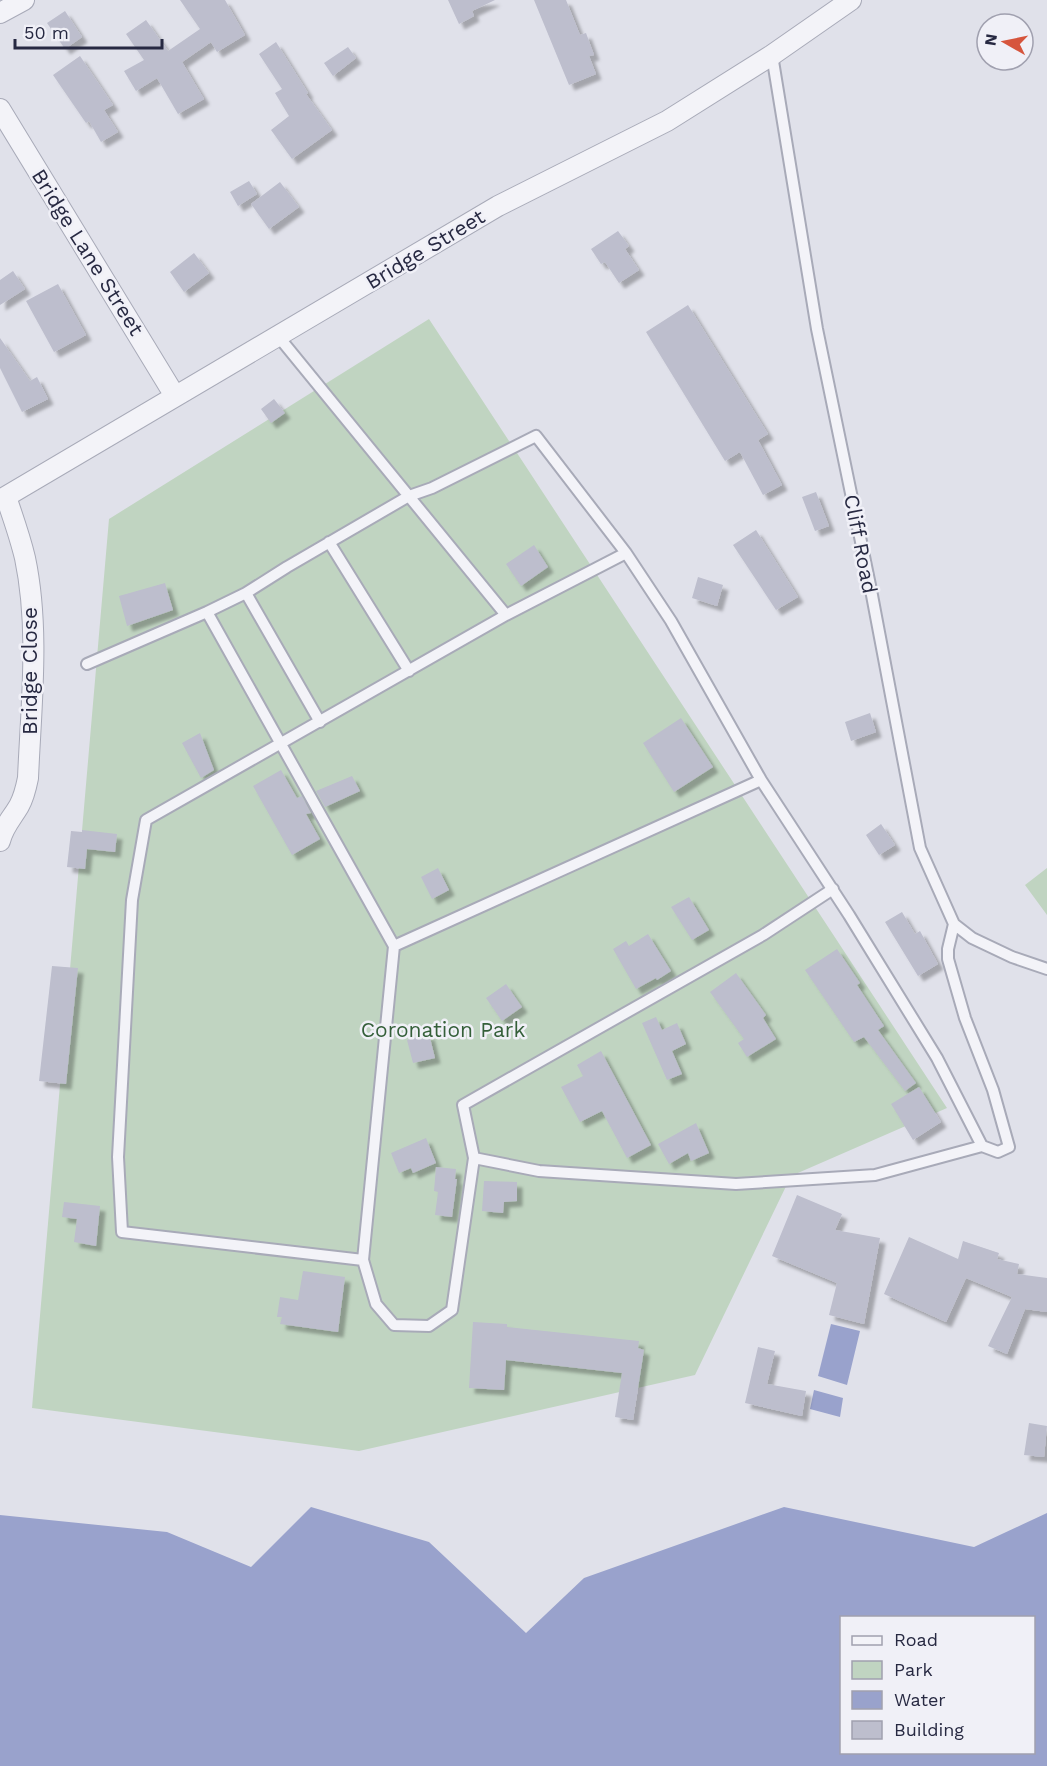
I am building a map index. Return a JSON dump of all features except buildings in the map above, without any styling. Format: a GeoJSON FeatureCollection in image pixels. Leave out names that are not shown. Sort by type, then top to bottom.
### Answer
{"type":"FeatureCollection","features":[{"type":"Feature","properties":{"kind":"street"},"geometry":{"type":"LineString","coordinates":[[0,13],[24,0]]}},
{"type":"Feature","properties":{"kind":"street","name":"Bridge Street"},"geometry":{"type":"LineString","coordinates":[[3,499],[498,206],[667,121],[772,55],[851,0]]}},
{"type":"Feature","properties":{"kind":"street","name":"Bridge Lane Street"},"geometry":{"type":"LineString","coordinates":[[0,109],[175,396]]}},
{"type":"Feature","properties":{"kind":"street","name":"Bridge Close"},"geometry":{"type":"LineString","coordinates":[[0,841],[6,826],[20,806],[27,786],[32,668],[31,615],[25,560],[3,499]]}},
{"type":"Feature","properties":{"kind":"lane","name":"Cliff Road"},"geometry":{"type":"LineString","coordinates":[[772,55],[818,329],[920,848],[954,924]]}},
{"type":"Feature","properties":{"kind":"lane"},"geometry":{"type":"LineString","coordinates":[[278,336],[506,615]]}},
{"type":"Feature","properties":{"kind":"lane"},"geometry":{"type":"LineString","coordinates":[[87,664],[246,593],[409,496],[432,488],[536,436],[626,553],[671,621],[761,780],[833,889],[937,1058],[982,1146]]}},
{"type":"Feature","properties":{"kind":"lane"},"geometry":{"type":"LineString","coordinates":[[329,542],[409,671]]}},
{"type":"Feature","properties":{"kind":"lane"},"geometry":{"type":"LineString","coordinates":[[363,1260],[122,1232],[117,1157],[131,911],[146,820],[506,615],[626,553]]}},
{"type":"Feature","properties":{"kind":"lane"},"geometry":{"type":"LineString","coordinates":[[246,593],[320,722]]}},
{"type":"Feature","properties":{"kind":"lane"},"geometry":{"type":"LineString","coordinates":[[207,612],[394,946],[363,1260],[376,1304],[394,1325],[429,1326],[452,1310],[474,1158],[463,1105],[763,935],[833,889]]}},
{"type":"Feature","properties":{"kind":"lane"},"geometry":{"type":"LineString","coordinates":[[394,946],[761,780]]}},
{"type":"Feature","properties":{"kind":"lane"},"geometry":{"type":"LineString","coordinates":[[474,1158],[539,1171],[736,1184],[875,1175],[982,1146],[998,1152],[1009,1147],[993,1090],[965,1018],[948,958],[954,924],[972,938],[1012,957],[1047,969]]}},
{"type":"Feature","properties":{"kind":"green space","name":"Coronation Park"},"geometry":{"type":"Polygon","coordinates":[[[429,319],[947,1108],[791,1176],[695,1375],[359,1451],[32,1408],[109,519],[429,319]]]}},
{"type":"Feature","properties":{"kind":"green space"},"geometry":{"type":"Polygon","coordinates":[[[1047,868],[1047,915],[1025,885],[1047,868]]]}},
{"type":"Feature","properties":{"kind":"water"},"geometry":{"type":"Polygon","coordinates":[[[831,1324],[860,1331],[847,1385],[818,1376],[831,1324]]]}},
{"type":"Feature","properties":{"kind":"water"},"geometry":{"type":"Polygon","coordinates":[[[814,1390],[843,1398],[840,1417],[810,1409],[814,1390]]]}},
{"type":"Feature","properties":{"kind":"water"},"geometry":{"type":"Polygon","coordinates":[[[311,1507],[429,1542],[526,1633],[584,1578],[784,1507],[974,1547],[1047,1513],[1047,1766],[0,1766],[0,1515],[167,1532],[251,1567],[311,1507]]]}}]}
